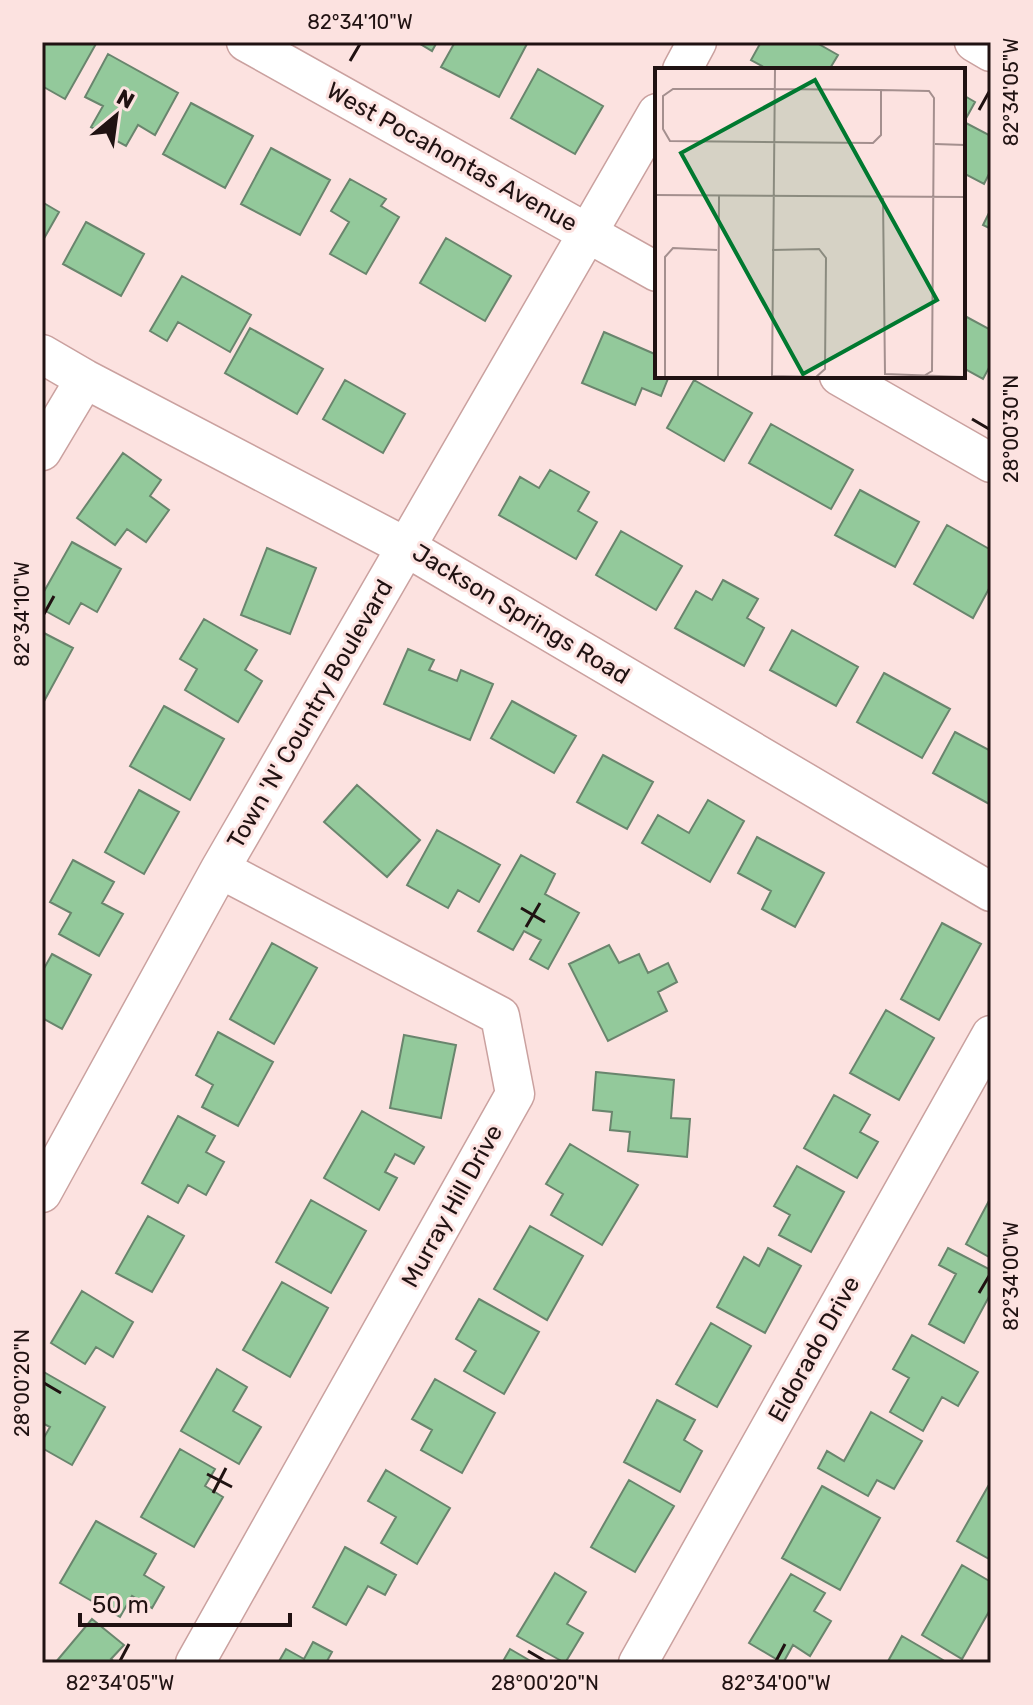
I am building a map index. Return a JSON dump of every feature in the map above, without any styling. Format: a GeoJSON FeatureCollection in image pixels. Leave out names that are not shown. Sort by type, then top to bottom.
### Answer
{"type":"FeatureCollection","features":[{"type":"Feature","properties":{"kind":"street","name":"West Pocahontas Avenue"},"geometry":{"type":"LineString","coordinates":[[246,42],[655,271]]}},
{"type":"Feature","properties":{"kind":"street"},"geometry":{"type":"LineString","coordinates":[[683,68],[697,42]]}},
{"type":"Feature","properties":{"kind":"street"},"geometry":{"type":"LineString","coordinates":[[974,42],[991,52]]}},
{"type":"Feature","properties":{"kind":"street","name":"Town 'N' Country Boulevard"},"geometry":{"type":"LineString","coordinates":[[42,1193],[220,869],[655,117]]}},
{"type":"Feature","properties":{"kind":"street","name":"Jackson Springs Road"},"geometry":{"type":"LineString","coordinates":[[42,354],[406,547],[991,892]]}},
{"type":"Feature","properties":{"kind":"street"},"geometry":{"type":"LineString","coordinates":[[842,378],[991,463]]}},
{"type":"Feature","properties":{"kind":"street"},"geometry":{"type":"LineString","coordinates":[[42,451],[85,379]]}},
{"type":"Feature","properties":{"kind":"street","name":"Murray Hill Drive"},"geometry":{"type":"LineString","coordinates":[[195,1663],[515,1094],[500,1016],[220,869]]}},
{"type":"Feature","properties":{"kind":"street","name":"Eldorado Drive"},"geometry":{"type":"LineString","coordinates":[[638,1663],[991,1035]]}},
{"type":"Feature","properties":{"kind":"building"},"geometry":{"type":"Polygon","coordinates":[[[42,42],[97,42],[65,99],[42,86],[42,42]]]}},
{"type":"Feature","properties":{"kind":"building"},"geometry":{"type":"Polygon","coordinates":[[[417,42],[437,42],[432,51],[417,42]]]}},
{"type":"Feature","properties":{"kind":"building"},"geometry":{"type":"Polygon","coordinates":[[[455,42],[528,42],[499,97],[441,67],[455,42]]]}},
{"type":"Feature","properties":{"kind":"building"},"geometry":{"type":"Polygon","coordinates":[[[761,42],[815,42],[838,55],[830,68],[765,68],[751,60],[761,42]]]}},
{"type":"Feature","properties":{"kind":"building"},"geometry":{"type":"Polygon","coordinates":[[[108,54],[178,93],[155,135],[138,125],[126,146],[91,127],[103,106],[85,97],[108,54]]]}},
{"type":"Feature","properties":{"kind":"building"},"geometry":{"type":"Polygon","coordinates":[[[538,69],[603,106],[575,154],[511,118],[538,69]]]}},
{"type":"Feature","properties":{"kind":"building"},"geometry":{"type":"Polygon","coordinates":[[[965,96],[975,102],[965,120],[965,96]]]}},
{"type":"Feature","properties":{"kind":"building"},"geometry":{"type":"Polygon","coordinates":[[[191,103],[253,136],[225,188],[163,154],[191,103]]]}},
{"type":"Feature","properties":{"kind":"building"},"geometry":{"type":"Polygon","coordinates":[[[965,123],[991,136],[991,170],[984,184],[965,174],[965,123]]]}},
{"type":"Feature","properties":{"kind":"building"},"geometry":{"type":"Polygon","coordinates":[[[271,148],[330,180],[300,235],[241,204],[271,148]]]}},
{"type":"Feature","properties":{"kind":"building"},"geometry":{"type":"Polygon","coordinates":[[[350,179],[386,199],[381,206],[399,217],[366,274],[330,254],[349,222],[331,211],[350,179]]]}},
{"type":"Feature","properties":{"kind":"building"},"geometry":{"type":"Polygon","coordinates":[[[42,202],[59,212],[42,242],[42,202]]]}},
{"type":"Feature","properties":{"kind":"building"},"geometry":{"type":"Polygon","coordinates":[[[991,209],[991,229],[983,225],[991,209]]]}},
{"type":"Feature","properties":{"kind":"building"},"geometry":{"type":"Polygon","coordinates":[[[86,222],[144,254],[121,296],[63,264],[86,222]]]}},
{"type":"Feature","properties":{"kind":"building"},"geometry":{"type":"Polygon","coordinates":[[[446,238],[511,276],[485,321],[420,283],[446,238]]]}},
{"type":"Feature","properties":{"kind":"building"},"geometry":{"type":"Polygon","coordinates":[[[182,276],[251,315],[230,352],[178,322],[167,341],[150,331],[182,276]]]}},
{"type":"Feature","properties":{"kind":"building"},"geometry":{"type":"Polygon","coordinates":[[[965,316],[991,330],[991,364],[983,379],[965,369],[965,316]]]}},
{"type":"Feature","properties":{"kind":"building"},"geometry":{"type":"Polygon","coordinates":[[[250,328],[323,369],[297,414],[225,373],[250,328]]]}},
{"type":"Feature","properties":{"kind":"building"},"geometry":{"type":"Polygon","coordinates":[[[604,332],[655,354],[655,378],[668,378],[661,396],[642,388],[635,405],[582,383],[604,332]]]}},
{"type":"Feature","properties":{"kind":"building"},"geometry":{"type":"Polygon","coordinates":[[[345,380],[405,414],[383,453],[323,419],[345,380]]]}},
{"type":"Feature","properties":{"kind":"building"},"geometry":{"type":"Polygon","coordinates":[[[694,380],[752,413],[724,461],[667,428],[694,380]]]}},
{"type":"Feature","properties":{"kind":"building"},"geometry":{"type":"Polygon","coordinates":[[[771,424],[853,470],[831,509],[749,463],[771,424]]]}},
{"type":"Feature","properties":{"kind":"building"},"geometry":{"type":"Polygon","coordinates":[[[123,453],[161,480],[150,496],[169,510],[146,542],[127,529],[115,545],[77,518],[123,453]]]}},
{"type":"Feature","properties":{"kind":"building"},"geometry":{"type":"Polygon","coordinates":[[[550,470],[589,492],[578,511],[597,522],[576,559],[499,515],[520,477],[539,488],[550,470]]]}},
{"type":"Feature","properties":{"kind":"building"},"geometry":{"type":"Polygon","coordinates":[[[860,490],[919,522],[895,567],[835,535],[860,490]]]}},
{"type":"Feature","properties":{"kind":"building"},"geometry":{"type":"Polygon","coordinates":[[[947,525],[991,550],[991,585],[973,618],[914,584],[947,525]]]}},
{"type":"Feature","properties":{"kind":"building"},"geometry":{"type":"Polygon","coordinates":[[[621,531],[682,566],[656,610],[596,575],[621,531]]]}},
{"type":"Feature","properties":{"kind":"building"},"geometry":{"type":"Polygon","coordinates":[[[72,542],[121,569],[97,612],[81,603],[69,624],[42,609],[42,595],[72,542]]]}},
{"type":"Feature","properties":{"kind":"building"},"geometry":{"type":"Polygon","coordinates":[[[267,548],[316,568],[290,634],[241,615],[267,548]]]}},
{"type":"Feature","properties":{"kind":"building"},"geometry":{"type":"Polygon","coordinates":[[[723,580],[758,599],[747,618],[764,628],[744,666],[675,628],[696,591],[712,600],[723,580]]]}},
{"type":"Feature","properties":{"kind":"building"},"geometry":{"type":"Polygon","coordinates":[[[204,619],[257,650],[245,670],[262,681],[238,722],[185,690],[197,669],[180,659],[204,619]]]}},
{"type":"Feature","properties":{"kind":"building"},"geometry":{"type":"Polygon","coordinates":[[[792,630],[858,667],[836,706],[770,670],[792,630]]]}},
{"type":"Feature","properties":{"kind":"building"},"geometry":{"type":"Polygon","coordinates":[[[42,632],[73,648],[42,705],[42,632]]]}},
{"type":"Feature","properties":{"kind":"building"},"geometry":{"type":"Polygon","coordinates":[[[408,649],[434,660],[429,670],[457,681],[461,670],[493,684],[470,740],[384,704],[408,649]]]}},
{"type":"Feature","properties":{"kind":"building"},"geometry":{"type":"Polygon","coordinates":[[[884,673],[950,709],[922,758],[857,722],[884,673]]]}},
{"type":"Feature","properties":{"kind":"building"},"geometry":{"type":"Polygon","coordinates":[[[512,701],[576,736],[554,773],[491,738],[512,701]]]}},
{"type":"Feature","properties":{"kind":"building"},"geometry":{"type":"Polygon","coordinates":[[[164,706],[224,739],[190,800],[130,766],[164,706]]]}},
{"type":"Feature","properties":{"kind":"building"},"geometry":{"type":"Polygon","coordinates":[[[955,732],[991,751],[991,805],[933,773],[955,732]]]}},
{"type":"Feature","properties":{"kind":"building"},"geometry":{"type":"Polygon","coordinates":[[[603,755],[653,782],[627,829],[577,802],[603,755]]]}},
{"type":"Feature","properties":{"kind":"building"},"geometry":{"type":"Polygon","coordinates":[[[357,785],[420,840],[387,877],[324,822],[357,785]]]}},
{"type":"Feature","properties":{"kind":"building"},"geometry":{"type":"Polygon","coordinates":[[[139,790],[179,812],[144,874],[105,852],[139,790]]]}},
{"type":"Feature","properties":{"kind":"building"},"geometry":{"type":"Polygon","coordinates":[[[708,800],[744,821],[710,882],[642,843],[658,815],[689,833],[708,800]]]}},
{"type":"Feature","properties":{"kind":"building"},"geometry":{"type":"Polygon","coordinates":[[[437,830],[500,865],[479,902],[458,890],[448,908],[407,885],[437,830]]]}},
{"type":"Feature","properties":{"kind":"building"},"geometry":{"type":"Polygon","coordinates":[[[757,837],[824,873],[795,927],[762,909],[771,891],[738,873],[757,837]]]}},
{"type":"Feature","properties":{"kind":"building"},"geometry":{"type":"Polygon","coordinates":[[[521,855],[555,874],[545,894],[579,913],[548,969],[530,959],[541,940],[524,931],[513,950],[478,931],[521,855]]]}},
{"type":"Feature","properties":{"kind":"building"},"geometry":{"type":"Polygon","coordinates":[[[73,860],[114,882],[102,903],[123,914],[99,956],[59,934],[71,913],[50,902],[73,860]]]}},
{"type":"Feature","properties":{"kind":"building"},"geometry":{"type":"Polygon","coordinates":[[[942,923],[981,944],[939,1020],[901,999],[942,923]]]}},
{"type":"Feature","properties":{"kind":"building"},"geometry":{"type":"Polygon","coordinates":[[[272,943],[317,968],[274,1044],[230,1019],[272,943]]]}},
{"type":"Feature","properties":{"kind":"building"},"geometry":{"type":"Polygon","coordinates":[[[609,945],[619,963],[639,954],[648,973],[668,963],[677,982],[658,992],[667,1011],[608,1041],[569,964],[609,945]]]}},
{"type":"Feature","properties":{"kind":"building"},"geometry":{"type":"Polygon","coordinates":[[[52,954],[91,975],[62,1029],[42,1018],[42,972],[52,954]]]}},
{"type":"Feature","properties":{"kind":"building"},"geometry":{"type":"Polygon","coordinates":[[[886,1010],[934,1038],[899,1100],[850,1073],[886,1010]]]}},
{"type":"Feature","properties":{"kind":"building"},"geometry":{"type":"Polygon","coordinates":[[[218,1032],[273,1062],[238,1126],[202,1107],[213,1085],[196,1075],[218,1032]]]}},
{"type":"Feature","properties":{"kind":"building"},"geometry":{"type":"Polygon","coordinates":[[[404,1035],[456,1045],[441,1118],[390,1108],[404,1035]]]}},
{"type":"Feature","properties":{"kind":"building"},"geometry":{"type":"Polygon","coordinates":[[[596,1072],[674,1080],[671,1118],[690,1119],[687,1157],[628,1151],[630,1132],[610,1130],[612,1112],[593,1110],[596,1072]]]}},
{"type":"Feature","properties":{"kind":"building"},"geometry":{"type":"Polygon","coordinates":[[[834,1095],[870,1115],[860,1132],[878,1142],[857,1178],[804,1148],[834,1095]]]}},
{"type":"Feature","properties":{"kind":"building"},"geometry":{"type":"Polygon","coordinates":[[[362,1111],[424,1147],[414,1164],[395,1154],[385,1172],[397,1178],[379,1210],[324,1178],[362,1111]]]}},
{"type":"Feature","properties":{"kind":"building"},"geometry":{"type":"Polygon","coordinates":[[[178,1116],[215,1136],[206,1152],[224,1162],[206,1195],[188,1185],[178,1203],[142,1183],[178,1116]]]}},
{"type":"Feature","properties":{"kind":"building"},"geometry":{"type":"Polygon","coordinates":[[[570,1144],[638,1185],[602,1245],[551,1215],[563,1194],[546,1184],[570,1144]]]}},
{"type":"Feature","properties":{"kind":"building"},"geometry":{"type":"Polygon","coordinates":[[[797,1166],[844,1192],[811,1252],[779,1235],[790,1215],[774,1206],[797,1166]]]}},
{"type":"Feature","properties":{"kind":"building"},"geometry":{"type":"Polygon","coordinates":[[[991,1197],[991,1258],[966,1244],[991,1197]]]}},
{"type":"Feature","properties":{"kind":"building"},"geometry":{"type":"Polygon","coordinates":[[[311,1200],[366,1231],[331,1293],[276,1262],[311,1200]]]}},
{"type":"Feature","properties":{"kind":"building"},"geometry":{"type":"Polygon","coordinates":[[[148,1216],[184,1236],[152,1292],[116,1273],[148,1216]]]}},
{"type":"Feature","properties":{"kind":"building"},"geometry":{"type":"Polygon","coordinates":[[[530,1226],[583,1256],[547,1320],[494,1289],[530,1226]]]}},
{"type":"Feature","properties":{"kind":"building"},"geometry":{"type":"Polygon","coordinates":[[[768,1248],[801,1266],[765,1333],[717,1307],[744,1257],[759,1266],[768,1248]]]}},
{"type":"Feature","properties":{"kind":"building"},"geometry":{"type":"Polygon","coordinates":[[[948,1248],[991,1270],[991,1293],[964,1343],[929,1324],[956,1274],[939,1265],[948,1248]]]}},
{"type":"Feature","properties":{"kind":"building"},"geometry":{"type":"Polygon","coordinates":[[[282,1282],[328,1308],[290,1377],[243,1350],[282,1282]]]}},
{"type":"Feature","properties":{"kind":"building"},"geometry":{"type":"Polygon","coordinates":[[[82,1291],[133,1322],[113,1357],[96,1347],[85,1364],[51,1343],[82,1291]]]}},
{"type":"Feature","properties":{"kind":"building"},"geometry":{"type":"Polygon","coordinates":[[[479,1299],[539,1332],[504,1394],[464,1371],[476,1351],[456,1339],[479,1299]]]}},
{"type":"Feature","properties":{"kind":"building"},"geometry":{"type":"Polygon","coordinates":[[[711,1323],[751,1346],[717,1407],[676,1384],[711,1323]]]}},
{"type":"Feature","properties":{"kind":"building"},"geometry":{"type":"Polygon","coordinates":[[[912,1335],[978,1372],[958,1406],[942,1397],[923,1431],[890,1412],[909,1378],[893,1369],[912,1335]]]}},
{"type":"Feature","properties":{"kind":"building"},"geometry":{"type":"Polygon","coordinates":[[[217,1369],[247,1387],[233,1411],[261,1427],[239,1464],[181,1431],[217,1369]]]}},
{"type":"Feature","properties":{"kind":"building"},"geometry":{"type":"Polygon","coordinates":[[[42,1371],[105,1407],[72,1465],[42,1448],[42,1441],[50,1427],[42,1423],[42,1371]]]}},
{"type":"Feature","properties":{"kind":"building"},"geometry":{"type":"Polygon","coordinates":[[[435,1379],[495,1413],[462,1473],[421,1450],[432,1430],[412,1419],[435,1379]]]}},
{"type":"Feature","properties":{"kind":"building"},"geometry":{"type":"Polygon","coordinates":[[[657,1400],[695,1420],[684,1440],[702,1451],[680,1492],[624,1462],[657,1400]]]}},
{"type":"Feature","properties":{"kind":"building"},"geometry":{"type":"Polygon","coordinates":[[[871,1412],[922,1441],[894,1489],[877,1480],[868,1496],[818,1468],[827,1451],[844,1461],[871,1412]]]}},
{"type":"Feature","properties":{"kind":"building"},"geometry":{"type":"Polygon","coordinates":[[[180,1449],[215,1469],[205,1486],[223,1497],[194,1547],[141,1517],[180,1449]]]}},
{"type":"Feature","properties":{"kind":"building"},"geometry":{"type":"Polygon","coordinates":[[[386,1470],[450,1508],[417,1564],[381,1543],[396,1517],[368,1501],[386,1470]]]}},
{"type":"Feature","properties":{"kind":"building"},"geometry":{"type":"Polygon","coordinates":[[[629,1480],[674,1506],[635,1572],[591,1547],[629,1480]]]}},
{"type":"Feature","properties":{"kind":"building"},"geometry":{"type":"Polygon","coordinates":[[[991,1484],[991,1560],[957,1541],[991,1484]]]}},
{"type":"Feature","properties":{"kind":"building"},"geometry":{"type":"Polygon","coordinates":[[[822,1486],[880,1518],[840,1590],[782,1558],[822,1486]]]}},
{"type":"Feature","properties":{"kind":"building"},"geometry":{"type":"Polygon","coordinates":[[[96,1521],[156,1554],[144,1575],[164,1587],[152,1608],[132,1596],[120,1617],[60,1583],[96,1521]]]}},
{"type":"Feature","properties":{"kind":"building"},"geometry":{"type":"Polygon","coordinates":[[[345,1547],[396,1575],[385,1595],[368,1586],[346,1625],[313,1607],[345,1547]]]}},
{"type":"Feature","properties":{"kind":"building"},"geometry":{"type":"Polygon","coordinates":[[[962,1565],[991,1582],[991,1608],[962,1659],[922,1635],[962,1565]]]}},
{"type":"Feature","properties":{"kind":"building"},"geometry":{"type":"Polygon","coordinates":[[[555,1573],[586,1592],[567,1624],[583,1633],[565,1663],[517,1636],[555,1573]]]}},
{"type":"Feature","properties":{"kind":"building"},"geometry":{"type":"Polygon","coordinates":[[[791,1574],[825,1593],[814,1611],[831,1621],[810,1656],[793,1645],[783,1663],[749,1643],[791,1574]]]}},
{"type":"Feature","properties":{"kind":"building"},"geometry":{"type":"Polygon","coordinates":[[[92,1619],[124,1645],[111,1659],[116,1663],[55,1663],[92,1619]]]}},
{"type":"Feature","properties":{"kind":"building"},"geometry":{"type":"Polygon","coordinates":[[[902,1636],[943,1660],[941,1663],[887,1663],[902,1636]]]}},
{"type":"Feature","properties":{"kind":"building"},"geometry":{"type":"Polygon","coordinates":[[[313,1642],[332,1652],[326,1663],[278,1663],[286,1649],[304,1659],[313,1642]]]}},
{"type":"Feature","properties":{"kind":"building"},"geometry":{"type":"Polygon","coordinates":[[[510,1649],[534,1663],[502,1663],[510,1649]]]}}]}
